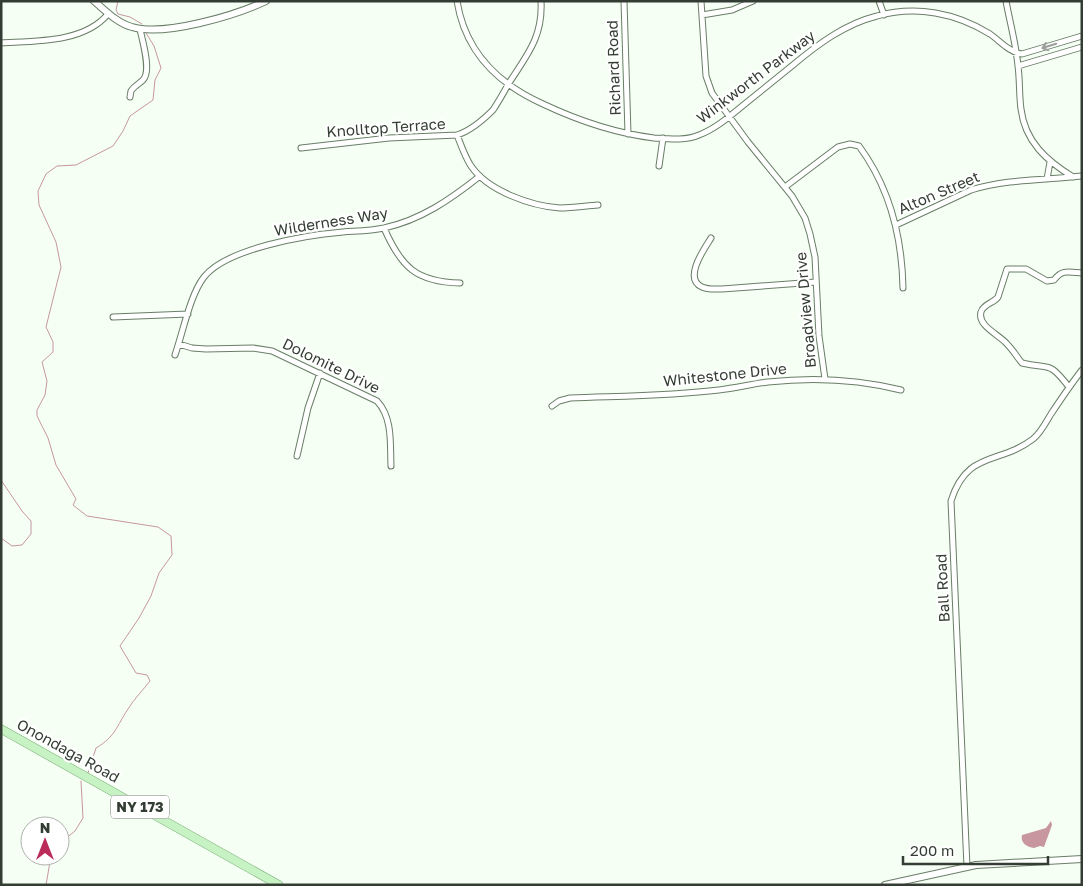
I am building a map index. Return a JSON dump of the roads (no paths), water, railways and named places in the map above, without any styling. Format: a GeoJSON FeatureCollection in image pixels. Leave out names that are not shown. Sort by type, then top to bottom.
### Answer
{"type":"FeatureCollection","features":[{"type":"Feature","properties":{"kind":"main road","name":"Onondaga Road"},"geometry":{"type":"LineString","coordinates":[[1,729],[278,885]]}},
{"type":"Feature","properties":{"kind":"street"},"geometry":{"type":"LineString","coordinates":[[94,1],[108,14],[125,24],[140,29],[166,29],[212,20],[254,7],[266,1]]}},
{"type":"Feature","properties":{"kind":"street","name":"Winkworth Parkway"},"geometry":{"type":"LineString","coordinates":[[457,1],[463,28],[472,47],[488,67],[530,98],[579,121],[598,127],[628,134],[663,138],[693,137],[718,126],[817,45],[849,27],[884,15],[920,11],[956,18],[968,22],[989,34],[1016,53]]}},
{"type":"Feature","properties":{"kind":"street","name":"Knolltop Terrace"},"geometry":{"type":"LineString","coordinates":[[301,148],[389,138],[457,135],[467,130],[486,117],[498,103],[535,43],[542,16],[541,1]]}},
{"type":"Feature","properties":{"kind":"street","name":"Richard Road"},"geometry":{"type":"LineString","coordinates":[[624,1],[628,134]]}},
{"type":"Feature","properties":{"kind":"street","name":"Broadview Drive"},"geometry":{"type":"LineString","coordinates":[[701,1],[706,76],[712,93],[785,186],[805,218],[815,257],[819,336],[825,379]]}},
{"type":"Feature","properties":{"kind":"street"},"geometry":{"type":"LineString","coordinates":[[702,15],[732,10],[753,1]]}},
{"type":"Feature","properties":{"kind":"street"},"geometry":{"type":"LineString","coordinates":[[880,1],[884,15]]}},
{"type":"Feature","properties":{"kind":"street"},"geometry":{"type":"LineString","coordinates":[[1006,1],[1018,66],[1024,125],[1035,146],[1050,162],[1073,177]]}},
{"type":"Feature","properties":{"kind":"street"},"geometry":{"type":"LineString","coordinates":[[1,42],[67,36],[87,30],[108,14]]}},
{"type":"Feature","properties":{"kind":"street"},"geometry":{"type":"LineString","coordinates":[[130,97],[131,91],[143,80],[146,71],[146,55],[140,29]]}},
{"type":"Feature","properties":{"kind":"street"},"geometry":{"type":"LineString","coordinates":[[1016,53],[1022,54],[1082,36]]}},
{"type":"Feature","properties":{"kind":"street"},"geometry":{"type":"LineString","coordinates":[[1018,66],[1082,47]]}},
{"type":"Feature","properties":{"kind":"street"},"geometry":{"type":"LineString","coordinates":[[457,135],[467,159],[480,176],[497,188],[531,203],[560,208],[598,205]]}},
{"type":"Feature","properties":{"kind":"street"},"geometry":{"type":"LineString","coordinates":[[659,166],[663,138]]}},
{"type":"Feature","properties":{"kind":"street"},"geometry":{"type":"LineString","coordinates":[[785,186],[838,146],[847,144],[859,146],[889,202],[896,225],[903,288]]}},
{"type":"Feature","properties":{"kind":"street"},"geometry":{"type":"LineString","coordinates":[[1047,179],[1050,162]]}},
{"type":"Feature","properties":{"kind":"street","name":"Wilderness Way"},"geometry":{"type":"LineString","coordinates":[[175,355],[188,314],[201,282],[214,266],[224,260],[264,246],[321,234],[384,228],[432,210],[480,176]]}},
{"type":"Feature","properties":{"kind":"street","name":"Alton Street"},"geometry":{"type":"LineString","coordinates":[[896,225],[971,190],[1005,182],[1082,176]]}},
{"type":"Feature","properties":{"kind":"street"},"geometry":{"type":"LineString","coordinates":[[384,228],[397,254],[412,270],[435,281],[460,283]]}},
{"type":"Feature","properties":{"kind":"street"},"geometry":{"type":"LineString","coordinates":[[711,238],[703,250],[694,271],[694,278],[700,286],[722,289],[816,282]]}},
{"type":"Feature","properties":{"kind":"street"},"geometry":{"type":"LineString","coordinates":[[1069,387],[1051,367],[1022,362],[1006,342],[984,324],[981,312],[984,307],[998,297],[1007,269],[1026,269],[1047,281],[1054,280],[1063,272],[1082,273]]}},
{"type":"Feature","properties":{"kind":"street"},"geometry":{"type":"LineString","coordinates":[[113,317],[188,314]]}},
{"type":"Feature","properties":{"kind":"street","name":"Dolomite Drive"},"geometry":{"type":"LineString","coordinates":[[179,344],[192,348],[206,349],[264,349],[282,355],[377,401],[381,405],[389,423],[391,466]]}},
{"type":"Feature","properties":{"kind":"street","name":"Ball Road"},"geometry":{"type":"LineString","coordinates":[[967,867],[951,501],[961,478],[969,469],[978,463],[1020,446],[1036,436],[1082,370]]}},
{"type":"Feature","properties":{"kind":"street"},"geometry":{"type":"LineString","coordinates":[[297,456],[308,408],[320,373]]}},
{"type":"Feature","properties":{"kind":"street","name":"Whitestone Drive"},"geometry":{"type":"LineString","coordinates":[[552,406],[559,401],[570,398],[720,390],[770,382],[825,379],[880,385],[901,390]]}},
{"type":"Feature","properties":{"kind":"street"},"geometry":{"type":"LineString","coordinates":[[885,885],[967,867],[1082,860]]}},
{"type":"Feature","properties":{"kind":"waterway"},"geometry":{"type":"LineString","coordinates":[[118,1],[116,10],[118,14],[130,17],[142,24]]}},
{"type":"Feature","properties":{"kind":"waterway"},"geometry":{"type":"LineString","coordinates":[[88,773],[96,748],[112,735],[130,705],[150,681],[147,675],[136,673],[120,646],[139,618],[151,596],[159,573],[172,555],[171,536],[158,527],[87,516],[73,505],[76,499],[56,465],[48,438],[37,416],[37,410],[45,395],[47,381],[42,362],[53,352],[53,342],[46,327],[61,267],[56,242],[39,205],[38,191],[46,174],[57,166],[76,165],[113,146],[130,116],[153,100],[155,80],[161,68],[154,46],[146,33]]}},
{"type":"Feature","properties":{"kind":"waterway"},"geometry":{"type":"LineString","coordinates":[[1,480],[31,521],[31,534],[22,545],[12,546],[1,538]]}},
{"type":"Feature","properties":{"kind":"waterway"},"geometry":{"type":"LineString","coordinates":[[70,835],[75,831],[83,818],[81,781]]}},
{"type":"Feature","properties":{"kind":"waterway"},"geometry":{"type":"LineString","coordinates":[[46,885],[49,866]]}}]}
